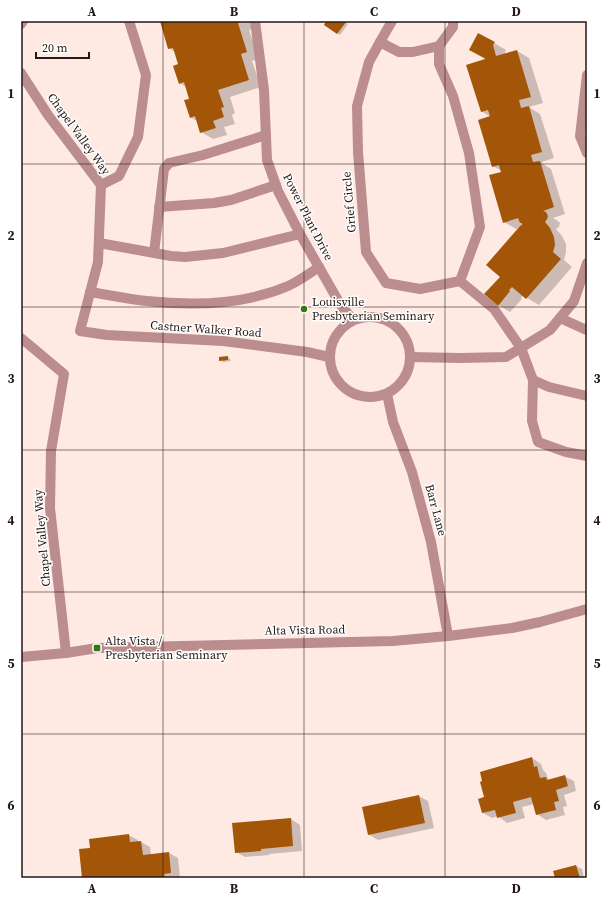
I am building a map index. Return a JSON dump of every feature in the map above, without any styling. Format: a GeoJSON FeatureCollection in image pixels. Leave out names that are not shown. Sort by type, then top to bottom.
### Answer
{"type":"FeatureCollection","features":[{"type":"Feature","properties":{"kind":"street"},"geometry":{"type":"LineString","coordinates":[[101,185],[119,176],[138,137],[146,75],[129,21]]}},
{"type":"Feature","properties":{"kind":"street","name":"Power Plant Drive"},"geometry":{"type":"LineString","coordinates":[[254,21],[264,90],[267,160],[276,185],[300,234],[340,304],[353,320]]}},
{"type":"Feature","properties":{"kind":"street","name":"Grief Circle"},"geometry":{"type":"LineString","coordinates":[[392,21],[369,62],[357,106],[358,152],[366,252],[386,283],[420,289],[460,281]]}},
{"type":"Feature","properties":{"kind":"street"},"geometry":{"type":"LineString","coordinates":[[453,21],[453,27],[439,46],[439,64],[453,96],[469,152],[480,227],[460,281],[494,310],[521,348],[533,380],[532,421],[538,442],[566,452],[587,456]]}},
{"type":"Feature","properties":{"kind":"street"},"geometry":{"type":"LineString","coordinates":[[380,42],[399,52],[413,52],[439,46]]}},
{"type":"Feature","properties":{"kind":"street","name":"Chapel Valley Way"},"geometry":{"type":"LineString","coordinates":[[21,73],[48,115],[101,185],[98,262],[80,331]]}},
{"type":"Feature","properties":{"kind":"street"},"geometry":{"type":"LineString","coordinates":[[587,75],[580,136],[587,153]]}},
{"type":"Feature","properties":{"kind":"street"},"geometry":{"type":"LineString","coordinates":[[154,253],[164,169],[169,163],[203,155],[266,136]]}},
{"type":"Feature","properties":{"kind":"street"},"geometry":{"type":"LineString","coordinates":[[159,207],[214,203],[231,200],[276,185]]}},
{"type":"Feature","properties":{"kind":"street"},"geometry":{"type":"LineString","coordinates":[[99,244],[185,257],[229,251],[300,234]]}},
{"type":"Feature","properties":{"kind":"street"},"geometry":{"type":"LineString","coordinates":[[410,357],[506,357],[550,330],[574,301],[587,263]]}},
{"type":"Feature","properties":{"kind":"street"},"geometry":{"type":"LineString","coordinates":[[90,292],[146,301],[181,304],[233,302],[253,298],[287,286],[319,267]]}},
{"type":"Feature","properties":{"kind":"street"},"geometry":{"type":"LineString","coordinates":[[364,317],[375,317],[386,320],[396,326],[404,335],[408,345],[410,357],[409,368],[404,379],[396,387],[387,394],[376,397],[364,397],[353,394],[343,388],[331,369],[329,357],[331,346],[336,335],[343,327],[353,320],[364,317]]}},
{"type":"Feature","properties":{"kind":"street"},"geometry":{"type":"LineString","coordinates":[[560,318],[587,330]]}},
{"type":"Feature","properties":{"kind":"street","name":"Castner Walker Road"},"geometry":{"type":"LineString","coordinates":[[80,331],[107,336],[223,341],[307,352],[329,357]]}},
{"type":"Feature","properties":{"kind":"street","name":"Chapel Valley Way"},"geometry":{"type":"LineString","coordinates":[[21,338],[64,374],[51,451],[50,508],[66,653]]}},
{"type":"Feature","properties":{"kind":"street"},"geometry":{"type":"LineString","coordinates":[[533,380],[549,387],[587,396]]}},
{"type":"Feature","properties":{"kind":"street","name":"Barr Lane"},"geometry":{"type":"LineString","coordinates":[[387,394],[393,422],[412,472],[431,542],[448,636]]}},
{"type":"Feature","properties":{"kind":"street","name":"Alta Vista Road"},"geometry":{"type":"LineString","coordinates":[[21,657],[66,653],[98,648],[394,641],[512,628],[587,609]]}},
{"type":"Feature","properties":{"kind":"building"},"geometry":{"type":"Polygon","coordinates":[[[160,21],[242,21],[238,23],[247,52],[241,54],[249,80],[218,90],[224,107],[221,108],[224,117],[213,121],[216,128],[200,133],[195,116],[190,118],[184,100],[189,99],[184,82],[179,84],[173,66],[178,64],[173,48],[168,49],[160,21]]]}},
{"type":"Feature","properties":{"kind":"building"},"geometry":{"type":"Polygon","coordinates":[[[326,21],[346,22],[337,34],[324,25],[326,21]]]}},
{"type":"Feature","properties":{"kind":"building"},"geometry":{"type":"Polygon","coordinates":[[[478,33],[495,42],[493,45],[496,56],[517,50],[531,97],[519,100],[521,108],[529,106],[542,152],[531,155],[533,162],[540,161],[554,207],[543,211],[546,212],[548,216],[545,222],[550,228],[554,237],[555,245],[553,252],[561,259],[526,299],[512,287],[498,306],[484,294],[500,277],[486,265],[521,225],[522,226],[522,223],[520,223],[518,218],[503,223],[489,175],[501,172],[499,165],[492,167],[478,120],[490,116],[488,110],[481,112],[466,65],[485,59],[469,50],[478,33]]]}},
{"type":"Feature","properties":{"kind":"building"},"geometry":{"type":"Polygon","coordinates":[[[228,356],[228,360],[219,361],[219,357],[228,356]]]}},
{"type":"Feature","properties":{"kind":"building"},"geometry":{"type":"Polygon","coordinates":[[[532,757],[534,767],[537,766],[540,778],[546,777],[547,780],[565,775],[568,786],[556,790],[559,801],[554,802],[556,810],[536,815],[531,797],[513,802],[516,813],[497,818],[495,810],[482,813],[478,799],[484,797],[480,782],[482,781],[480,772],[532,757]]]}},
{"type":"Feature","properties":{"kind":"building"},"geometry":{"type":"Polygon","coordinates":[[[419,795],[425,823],[368,835],[362,807],[419,795]]]}},
{"type":"Feature","properties":{"kind":"building"},"geometry":{"type":"Polygon","coordinates":[[[291,818],[293,846],[235,853],[232,823],[291,818]]]}},
{"type":"Feature","properties":{"kind":"building"},"geometry":{"type":"Polygon","coordinates":[[[129,834],[130,842],[141,841],[143,855],[169,852],[171,873],[164,874],[165,878],[82,878],[79,849],[90,848],[89,839],[129,834]]]}},
{"type":"Feature","properties":{"kind":"building"},"geometry":{"type":"Polygon","coordinates":[[[576,865],[580,878],[555,878],[553,871],[576,865]]]}},
{"type":"Feature","properties":{"kind":"place","name":"Louisville Presbyterian Seminary"},"geometry":{"type":"Point","coordinates":[304,309]}},
{"type":"Feature","properties":{"kind":"place","name":"Alta Vista / Presbyterian Seminary"},"geometry":{"type":"Point","coordinates":[97,648]}}]}
